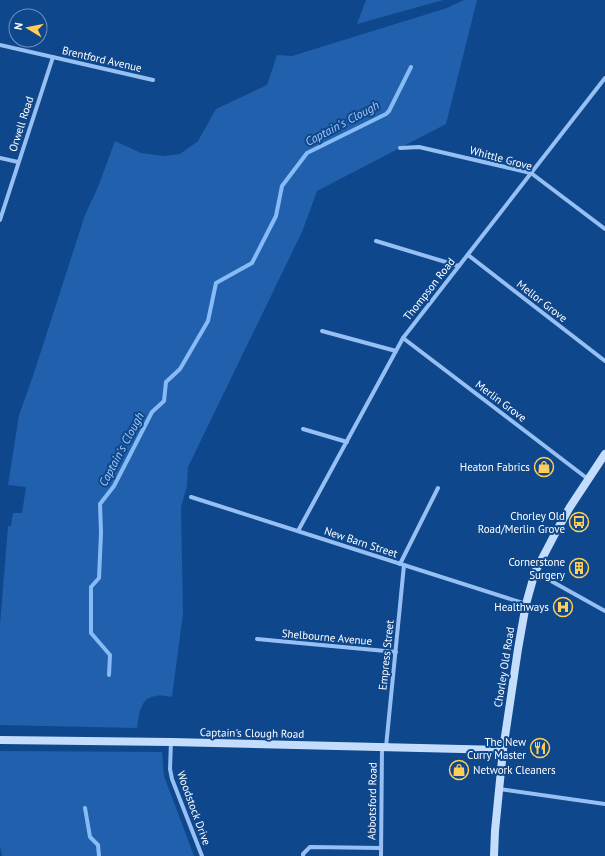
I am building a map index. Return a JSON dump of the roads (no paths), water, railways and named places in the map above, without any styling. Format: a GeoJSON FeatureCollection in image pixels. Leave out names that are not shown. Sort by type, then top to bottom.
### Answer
{"type":"FeatureCollection","features":[{"type":"Feature","properties":{"kind":"street","name":"Brentford Avenue"},"geometry":{"type":"LineString","coordinates":[[0,45],[153,80]]}},
{"type":"Feature","properties":{"kind":"street","name":"Orwell Road"},"geometry":{"type":"LineString","coordinates":[[0,220],[53,57]]}},
{"type":"Feature","properties":{"kind":"street","name":"Thompson Road"},"geometry":{"type":"LineString","coordinates":[[298,532],[404,338],[605,78]]}},
{"type":"Feature","properties":{"kind":"street","name":"Whittle Grove"},"geometry":{"type":"LineString","coordinates":[[400,148],[419,147],[531,173],[605,229]]}},
{"type":"Feature","properties":{"kind":"street"},"geometry":{"type":"LineString","coordinates":[[0,158],[18,162]]}},
{"type":"Feature","properties":{"kind":"street"},"geometry":{"type":"LineString","coordinates":[[376,242],[459,266]]}},
{"type":"Feature","properties":{"kind":"street","name":"Mellor Grove"},"geometry":{"type":"LineString","coordinates":[[468,255],[605,361]]}},
{"type":"Feature","properties":{"kind":"street"},"geometry":{"type":"LineString","coordinates":[[322,331],[396,351]]}},
{"type":"Feature","properties":{"kind":"street","name":"Merlin Grove"},"geometry":{"type":"LineString","coordinates":[[404,338],[588,479]]}},
{"type":"Feature","properties":{"kind":"street"},"geometry":{"type":"LineString","coordinates":[[303,429],[347,442]]}},
{"type":"Feature","properties":{"kind":"street","name":"Chorley Old Road"},"geometry":{"type":"LineString","coordinates":[[494,856],[503,750],[526,604],[535,572],[557,530],[605,454]]}},
{"type":"Feature","properties":{"kind":"street"},"geometry":{"type":"LineString","coordinates":[[402,565],[438,488]]}},
{"type":"Feature","properties":{"kind":"street","name":"New Barn Street"},"geometry":{"type":"LineString","coordinates":[[191,497],[526,604]]}},
{"type":"Feature","properties":{"kind":"street","name":"Empress Street"},"geometry":{"type":"LineString","coordinates":[[384,747],[396,652],[402,565]]}},
{"type":"Feature","properties":{"kind":"street"},"geometry":{"type":"LineString","coordinates":[[535,572],[605,611]]}},
{"type":"Feature","properties":{"kind":"street","name":"Shelbourne Avenue"},"geometry":{"type":"LineString","coordinates":[[257,639],[396,652]]}},
{"type":"Feature","properties":{"kind":"street","name":"Captain's Clough Road"},"geometry":{"type":"LineString","coordinates":[[0,740],[171,742],[503,750]]}},
{"type":"Feature","properties":{"kind":"street","name":"Woodstock Drive"},"geometry":{"type":"LineString","coordinates":[[171,742],[170,769],[172,779],[202,856]]}},
{"type":"Feature","properties":{"kind":"street","name":"Abbotsford Road"},"geometry":{"type":"LineString","coordinates":[[381,856],[384,747]]}},
{"type":"Feature","properties":{"kind":"street"},"geometry":{"type":"LineString","coordinates":[[499,789],[605,804]]}},
{"type":"Feature","properties":{"kind":"street"},"geometry":{"type":"LineString","coordinates":[[303,856],[303,854],[310,847],[381,848]]}},
{"type":"Feature","properties":{"kind":"waterway","name":"Captain's Clough"},"geometry":{"type":"LineString","coordinates":[[109,675],[110,655],[91,633],[91,587],[99,578],[101,533],[100,504],[114,486],[152,412],[164,401],[166,382],[180,369],[208,321],[216,283],[252,263],[276,216],[282,186],[307,153],[386,114],[389,111],[411,67]]}},
{"type":"Feature","properties":{"kind":"waterway","name":"Captain's Clough"},"geometry":{"type":"LineString","coordinates":[[85,808],[90,837],[98,845],[99,856]]}},
{"type":"Feature","properties":{"kind":"place","name":"Heaton Fabrics"},"geometry":{"type":"Point","coordinates":[544,467]}},
{"type":"Feature","properties":{"kind":"place","name":"Chorley Old Road/Merlin Grove"},"geometry":{"type":"Point","coordinates":[579,522]}},
{"type":"Feature","properties":{"kind":"place","name":"Cornerstone Surgery"},"geometry":{"type":"Point","coordinates":[579,568]}},
{"type":"Feature","properties":{"kind":"place","name":"Healthways"},"geometry":{"type":"Point","coordinates":[563,607]}},
{"type":"Feature","properties":{"kind":"place","name":"The New Curry Master"},"geometry":{"type":"Point","coordinates":[540,748]}},
{"type":"Feature","properties":{"kind":"place","name":"Network Cleaners"},"geometry":{"type":"Point","coordinates":[459,770]}}]}
